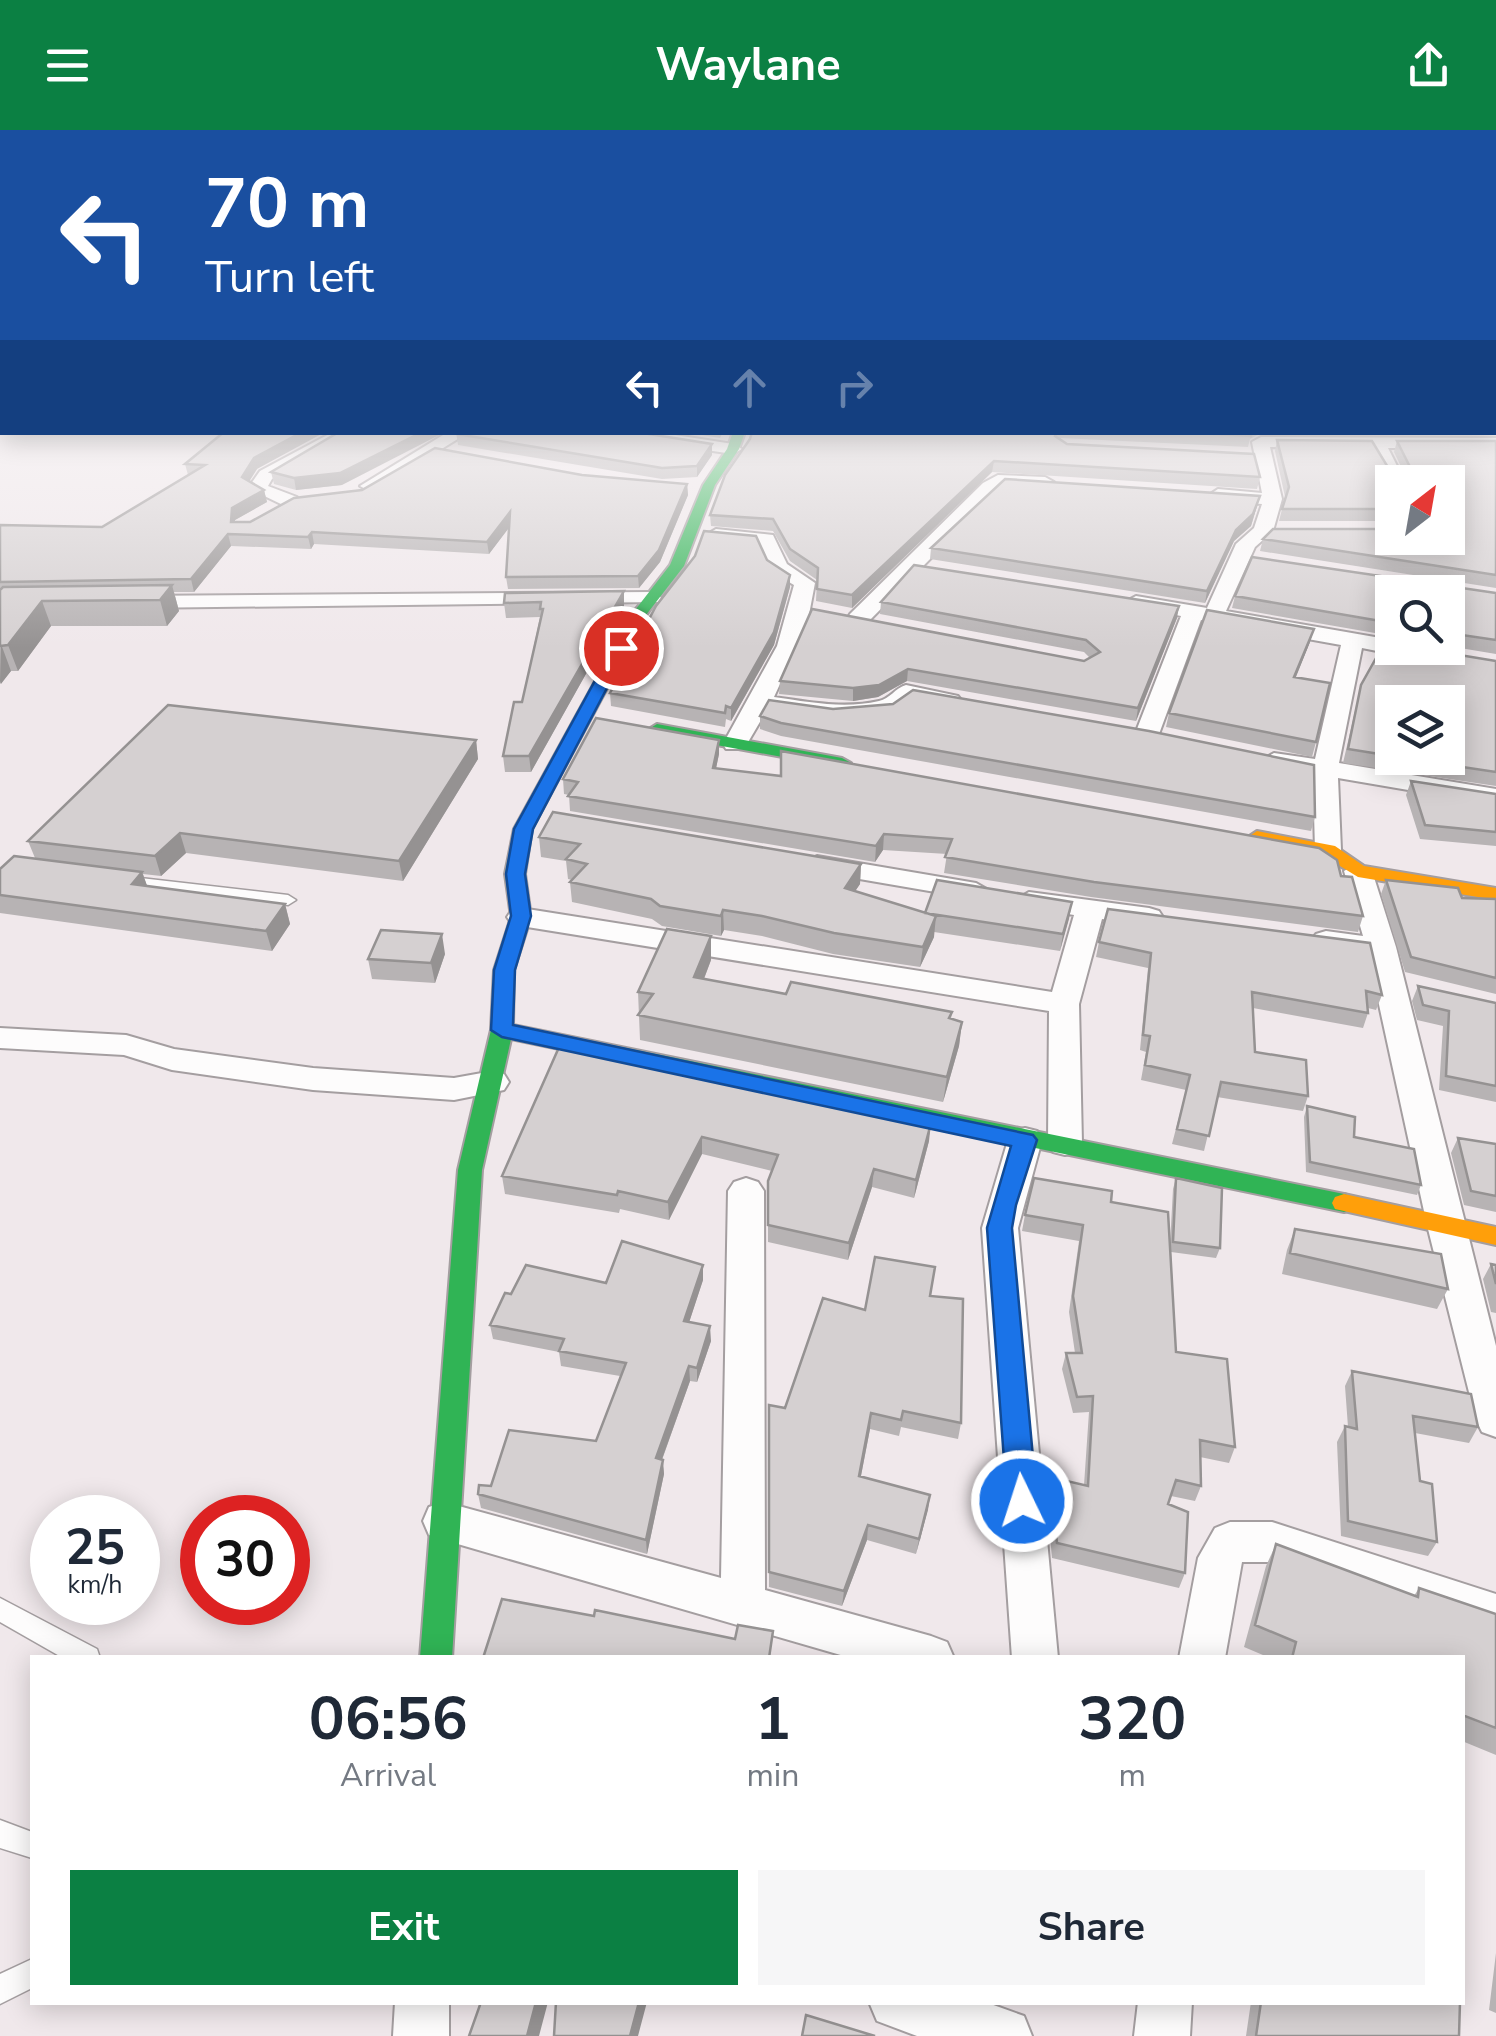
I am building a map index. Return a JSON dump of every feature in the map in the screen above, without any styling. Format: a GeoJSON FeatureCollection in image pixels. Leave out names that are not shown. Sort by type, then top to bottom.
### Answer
{"type":"FeatureCollection","features":[{"type":"Feature","properties":{"kind":"street"},"geometry":{"type":"LineString","coordinates":[[268,513],[298,500],[257,488],[274,471]]}},
{"type":"Feature","properties":{"kind":"street"},"geometry":{"type":"LineString","coordinates":[[354,494],[394,471]]}},
{"type":"Feature","properties":{"kind":"street"},"geometry":{"type":"LineString","coordinates":[[436,1655],[470,1170],[502,1030],[504,970],[521,916],[515,874],[528,816],[594,718],[639,614],[677,566],[704,494],[718,471]]}},
{"type":"Feature","properties":{"kind":"street"},"geometry":{"type":"LineString","coordinates":[[1147,734],[1204,613],[1250,559],[1246,544],[1272,531],[1274,499],[1259,471]]}},
{"type":"Feature","properties":{"kind":"street"},"geometry":{"type":"LineString","coordinates":[[735,744],[760,702],[840,616],[907,566],[998,480],[1074,484]]}},
{"type":"Feature","properties":{"kind":"street"},"geometry":{"type":"LineString","coordinates":[[680,490],[704,494]]}},
{"type":"Feature","properties":{"kind":"street"},"geometry":{"type":"LineString","coordinates":[[1194,493],[1274,499]]}},
{"type":"Feature","properties":{"kind":"street"},"geometry":{"type":"LineString","coordinates":[[690,532],[766,540],[776,556],[777,567],[805,583],[840,616]]}},
{"type":"Feature","properties":{"kind":"street"},"geometry":{"type":"LineString","coordinates":[[907,566],[946,572]]}},
{"type":"Feature","properties":{"kind":"street"},"geometry":{"type":"LineString","coordinates":[[116,602],[651,598]]}},
{"type":"Feature","properties":{"kind":"street"},"geometry":{"type":"LineString","coordinates":[[1118,599],[1375,644]]}},
{"type":"Feature","properties":{"kind":"street"},"geometry":{"type":"LineString","coordinates":[[1328,850],[1325,771],[1353,641]]}},
{"type":"Feature","properties":{"kind":"street"},"geometry":{"type":"LineString","coordinates":[[760,702],[832,712],[891,707],[906,692],[970,705]]}},
{"type":"Feature","properties":{"kind":"street"},"geometry":{"type":"LineString","coordinates":[[641,726],[869,768]]}},
{"type":"Feature","properties":{"kind":"street"},"geometry":{"type":"LineString","coordinates":[[1254,756],[1496,798]]}},
{"type":"Feature","properties":{"kind":"street"},"geometry":{"type":"LineString","coordinates":[[528,816],[566,822]]}},
{"type":"Feature","properties":{"kind":"street"},"geometry":{"type":"LineString","coordinates":[[1233,833],[1328,850],[1358,871],[1496,894]]}},
{"type":"Feature","properties":{"kind":"street"},"geometry":{"type":"LineString","coordinates":[[797,861],[1168,920]]}},
{"type":"Feature","properties":{"kind":"street"},"geometry":{"type":"LineString","coordinates":[[1358,871],[1382,947],[1445,1225],[1496,1420]]}},
{"type":"Feature","properties":{"kind":"street"},"geometry":{"type":"LineString","coordinates":[[1035,1655],[1000,1228],[1003,1205],[1045,1142],[1064,1004],[1090,910]]}},
{"type":"Feature","properties":{"kind":"street"},"geometry":{"type":"LineString","coordinates":[[521,916],[1064,1004]]}},
{"type":"Feature","properties":{"kind":"street"},"geometry":{"type":"LineString","coordinates":[[1304,937],[1382,947]]}},
{"type":"Feature","properties":{"kind":"street"},"geometry":{"type":"LineString","coordinates":[[1389,982],[1425,990]]}},
{"type":"Feature","properties":{"kind":"street"},"geometry":{"type":"LineString","coordinates":[[502,1030],[1496,1236]]}},
{"type":"Feature","properties":{"kind":"street"},"geometry":{"type":"LineString","coordinates":[[0,1038],[126,1045],[172,1059],[313,1079],[454,1089],[493,1082]]}},
{"type":"Feature","properties":{"kind":"street"},"geometry":{"type":"LineString","coordinates":[[742,1605],[746,1191]]}},
{"type":"Feature","properties":{"kind":"street"},"geometry":{"type":"LineString","coordinates":[[444,1521],[919,1655]]}},
{"type":"Feature","properties":{"kind":"street"},"geometry":{"type":"LineString","coordinates":[[1203,1655],[1220,1558],[1230,1542],[1272,1542],[1496,1615]]}},
{"type":"Feature","properties":{"kind":"street"},"geometry":{"type":"LineString","coordinates":[[421,2036],[422,2005]]}},
{"type":"Feature","properties":{"kind":"street"},"geometry":{"type":"LineString","coordinates":[[906,2005],[1004,2036]]}},
{"type":"Feature","properties":{"kind":"street"},"geometry":{"type":"LineString","coordinates":[[1162,2036],[1165,2005]]}},
{"type":"Feature","properties":{"kind":"lane"},"geometry":{"type":"LineString","coordinates":[[96,877],[288,900]]}},
{"type":"Feature","properties":{"kind":"lane"},"geometry":{"type":"LineString","coordinates":[[0,1609],[83,1655]]}},
{"type":"Feature","properties":{"kind":"lane"},"geometry":{"type":"LineString","coordinates":[[0,1834],[30,1845]]}},
{"type":"Feature","properties":{"kind":"lane"},"geometry":{"type":"LineString","coordinates":[[0,1989],[30,1974]]}},
{"type":"Feature","properties":{"kind":"building"},"geometry":{"type":"Polygon","coordinates":[[[195,471],[246,471],[242,477],[264,490],[232,508],[231,522],[250,522],[294,498],[362,490],[395,471],[560,471],[687,484],[659,550],[638,576],[506,577],[510,512],[487,542],[312,532],[308,537],[228,534],[191,579],[0,582],[0,525],[102,527],[195,471]]]}},
{"type":"Feature","properties":{"kind":"building"},"geometry":{"type":"Polygon","coordinates":[[[273,471],[344,471],[294,478],[273,471]]]}},
{"type":"Feature","properties":{"kind":"building"},"geometry":{"type":"Polygon","coordinates":[[[728,471],[983,471],[852,595],[817,589],[818,568],[790,549],[773,519],[710,515],[728,471]]]}},
{"type":"Feature","properties":{"kind":"building"},"geometry":{"type":"Polygon","coordinates":[[[1159,471],[1258,471],[1260,477],[1159,471]]]}},
{"type":"Feature","properties":{"kind":"building"},"geometry":{"type":"Polygon","coordinates":[[[1285,471],[1375,471],[1375,509],[1282,509],[1289,487],[1285,471]]]}},
{"type":"Feature","properties":{"kind":"building"},"geometry":{"type":"Polygon","coordinates":[[[1465,471],[1496,471],[1496,575],[1263,539],[1273,529],[1375,529],[1375,555],[1465,555],[1465,471]]]}},
{"type":"Feature","properties":{"kind":"building"},"geometry":{"type":"Polygon","coordinates":[[[1005,479],[1260,496],[1253,514],[1236,530],[1207,591],[931,548],[1005,479]]]}},
{"type":"Feature","properties":{"kind":"building"},"geometry":{"type":"Polygon","coordinates":[[[704,531],[756,536],[767,560],[790,575],[774,632],[731,708],[726,706],[725,713],[610,693],[656,606],[695,556],[704,531]]]}},
{"type":"Feature","properties":{"kind":"building"},"geometry":{"type":"Polygon","coordinates":[[[1252,557],[1375,575],[1375,620],[1235,596],[1252,557]]]}},
{"type":"Feature","properties":{"kind":"building"},"geometry":{"type":"Polygon","coordinates":[[[914,565],[1179,606],[1138,708],[908,669],[879,685],[853,688],[780,681],[812,609],[1084,661],[1100,652],[1086,640],[881,602],[914,565]]]}},
{"type":"Feature","properties":{"kind":"building"},"geometry":{"type":"Polygon","coordinates":[[[172,585],[160,600],[42,601],[8,645],[0,646],[3,587],[172,585]]]}},
{"type":"Feature","properties":{"kind":"building"},"geometry":{"type":"Polygon","coordinates":[[[1465,588],[1496,593],[1496,640],[1465,635],[1465,588]]]}},
{"type":"Feature","properties":{"kind":"building"},"geometry":{"type":"Polygon","coordinates":[[[624,591],[529,756],[503,756],[514,702],[522,702],[543,609],[541,602],[504,603],[505,593],[624,591]]]}},
{"type":"Feature","properties":{"kind":"building"},"geometry":{"type":"Polygon","coordinates":[[[1207,610],[1314,629],[1294,677],[1330,683],[1316,742],[1169,713],[1207,610]]]}},
{"type":"Feature","properties":{"kind":"building"},"geometry":{"type":"Polygon","coordinates":[[[1465,656],[1496,661],[1496,772],[1465,767],[1465,685],[1375,685],[1375,753],[1348,749],[1361,685],[1375,660],[1375,665],[1465,665],[1465,656]]]}},
{"type":"Feature","properties":{"kind":"building"},"geometry":{"type":"Polygon","coordinates":[[[913,690],[1149,731],[1314,765],[1315,817],[781,723],[760,716],[769,700],[833,709],[893,704],[913,690]]]}},
{"type":"Feature","properties":{"kind":"building"},"geometry":{"type":"Polygon","coordinates":[[[168,705],[476,740],[399,861],[180,833],[155,856],[28,841],[168,705]]]}},
{"type":"Feature","properties":{"kind":"building"},"geometry":{"type":"Polygon","coordinates":[[[596,718],[719,740],[713,768],[781,776],[781,751],[1319,848],[1337,860],[1341,876],[1352,877],[1363,916],[1094,882],[945,857],[952,839],[884,834],[876,846],[568,796],[578,782],[563,779],[596,718]]]}},
{"type":"Feature","properties":{"kind":"building"},"geometry":{"type":"Polygon","coordinates":[[[1411,781],[1496,794],[1496,832],[1425,825],[1411,781]]]}},
{"type":"Feature","properties":{"kind":"building"},"geometry":{"type":"Polygon","coordinates":[[[553,812],[861,864],[845,888],[936,916],[923,947],[834,933],[762,916],[723,910],[721,916],[660,906],[651,899],[570,882],[587,864],[566,859],[580,844],[539,837],[553,812]]]}},
{"type":"Feature","properties":{"kind":"building"},"geometry":{"type":"Polygon","coordinates":[[[14,856],[142,872],[132,884],[285,904],[266,931],[0,895],[0,869],[14,856]]]}},
{"type":"Feature","properties":{"kind":"building"},"geometry":{"type":"Polygon","coordinates":[[[937,880],[1072,902],[1063,934],[925,913],[937,880]]]}},
{"type":"Feature","properties":{"kind":"building"},"geometry":{"type":"Polygon","coordinates":[[[1386,880],[1458,888],[1462,898],[1496,899],[1496,978],[1411,957],[1386,880]]]}},
{"type":"Feature","properties":{"kind":"building"},"geometry":{"type":"Polygon","coordinates":[[[1108,909],[1370,943],[1382,995],[1366,991],[1368,1013],[1252,992],[1255,1052],[1306,1060],[1308,1096],[1221,1082],[1209,1136],[1177,1129],[1190,1075],[1145,1065],[1150,1036],[1143,1035],[1151,953],[1099,942],[1108,909]]]}},
{"type":"Feature","properties":{"kind":"building"},"geometry":{"type":"Polygon","coordinates":[[[667,929],[711,936],[694,977],[786,994],[791,982],[952,1012],[949,1018],[962,1022],[947,1077],[638,1015],[653,994],[638,992],[667,929]]]}},
{"type":"Feature","properties":{"kind":"building"},"geometry":{"type":"Polygon","coordinates":[[[381,930],[442,934],[431,963],[368,959],[381,930]]]}},
{"type":"Feature","properties":{"kind":"building"},"geometry":{"type":"Polygon","coordinates":[[[1418,986],[1496,1003],[1496,1086],[1446,1076],[1449,1011],[1423,1005],[1418,986]]]}},
{"type":"Feature","properties":{"kind":"building"},"geometry":{"type":"Polygon","coordinates":[[[560,1045],[931,1123],[916,1180],[874,1169],[849,1243],[768,1225],[768,1181],[778,1155],[702,1137],[668,1202],[618,1191],[617,1195],[502,1176],[560,1045]]]}},
{"type":"Feature","properties":{"kind":"building"},"geometry":{"type":"Polygon","coordinates":[[[1307,1106],[1355,1117],[1354,1137],[1414,1149],[1421,1185],[1310,1162],[1307,1106]]]}},
{"type":"Feature","properties":{"kind":"building"},"geometry":{"type":"Polygon","coordinates":[[[1458,1138],[1496,1144],[1496,1196],[1471,1191],[1458,1138]]]}},
{"type":"Feature","properties":{"kind":"building"},"geometry":{"type":"Polygon","coordinates":[[[1034,1178],[1112,1191],[1111,1202],[1168,1212],[1176,1352],[1227,1359],[1235,1447],[1200,1440],[1201,1486],[1176,1480],[1168,1504],[1188,1512],[1185,1573],[1057,1543],[1050,1477],[1088,1486],[1093,1396],[1077,1397],[1066,1353],[1082,1353],[1073,1296],[1083,1225],[1025,1215],[1034,1178]]]}},
{"type":"Feature","properties":{"kind":"building"},"geometry":{"type":"Polygon","coordinates":[[[1176,1178],[1222,1188],[1220,1248],[1173,1242],[1176,1178]]]}},
{"type":"Feature","properties":{"kind":"building"},"geometry":{"type":"Polygon","coordinates":[[[1295,1229],[1441,1254],[1448,1289],[1290,1253],[1295,1229]]]}},
{"type":"Feature","properties":{"kind":"building"},"geometry":{"type":"Polygon","coordinates":[[[622,1241],[703,1265],[684,1321],[710,1326],[697,1368],[689,1366],[656,1458],[663,1460],[646,1540],[478,1494],[479,1485],[491,1486],[509,1430],[596,1441],[626,1363],[559,1351],[564,1339],[490,1325],[505,1293],[511,1294],[526,1265],[606,1283],[622,1241]]]}},
{"type":"Feature","properties":{"kind":"building"},"geometry":{"type":"Polygon","coordinates":[[[875,1257],[935,1267],[930,1296],[963,1299],[961,1423],[903,1411],[901,1420],[871,1413],[859,1476],[930,1495],[919,1539],[868,1525],[844,1591],[769,1572],[769,1405],[785,1408],[823,1298],[865,1310],[875,1257]]]}},
{"type":"Feature","properties":{"kind":"building"},"geometry":{"type":"Polygon","coordinates":[[[1352,1371],[1471,1394],[1478,1427],[1413,1416],[1420,1481],[1432,1484],[1437,1542],[1348,1521],[1345,1426],[1357,1429],[1352,1371]]]}},
{"type":"Feature","properties":{"kind":"building"},"geometry":{"type":"Polygon","coordinates":[[[1276,1544],[1418,1597],[1419,1588],[1496,1614],[1496,1728],[1465,1716],[1465,1655],[1293,1655],[1296,1642],[1255,1625],[1276,1544]]]}},
{"type":"Feature","properties":{"kind":"building"},"geometry":{"type":"Polygon","coordinates":[[[502,1599],[594,1616],[595,1610],[735,1639],[738,1625],[773,1631],[769,1655],[484,1655],[502,1599]]]}},
{"type":"Feature","properties":{"kind":"building"},"geometry":{"type":"Polygon","coordinates":[[[480,2005],[535,2005],[527,2036],[469,2036],[480,2005]]]}},
{"type":"Feature","properties":{"kind":"building"},"geometry":{"type":"Polygon","coordinates":[[[556,2005],[638,2005],[630,2036],[554,2036],[556,2005]]]}},
{"type":"Feature","properties":{"kind":"building"},"geometry":{"type":"Polygon","coordinates":[[[1261,2005],[1460,2005],[1459,2036],[1256,2036],[1261,2005]]]}},
{"type":"Feature","properties":{"kind":"building"},"geometry":{"type":"Polygon","coordinates":[[[806,2015],[875,2036],[802,2036],[806,2015]]]}},
{"type":"Feature","properties":{"kind":"traffic: fast"},"geometry":{"type":"LineString","coordinates":[[436,1655],[470,1170],[502,1030],[504,970],[521,917],[515,874],[523,829],[639,614],[677,566],[718,471]]}},
{"type":"Feature","properties":{"kind":"traffic: fast"},"geometry":{"type":"LineString","coordinates":[[657,729],[842,763]]}},
{"type":"Feature","properties":{"kind":"traffic: fast"},"geometry":{"type":"LineString","coordinates":[[502,1030],[1344,1203]]}},
{"type":"Feature","properties":{"kind":"traffic: slow"},"geometry":{"type":"LineString","coordinates":[[1257,837],[1328,850],[1358,871],[1496,894]]}},
{"type":"Feature","properties":{"kind":"traffic: slow"},"geometry":{"type":"LineString","coordinates":[[1344,1203],[1496,1236]]}},
{"type":"Feature","properties":{"kind":"route"},"geometry":{"type":"LineString","coordinates":[[621,648],[523,829],[515,874],[521,916],[504,970],[502,1030],[1025,1140],[1003,1205],[1000,1228],[1022,1501]]}}]}
